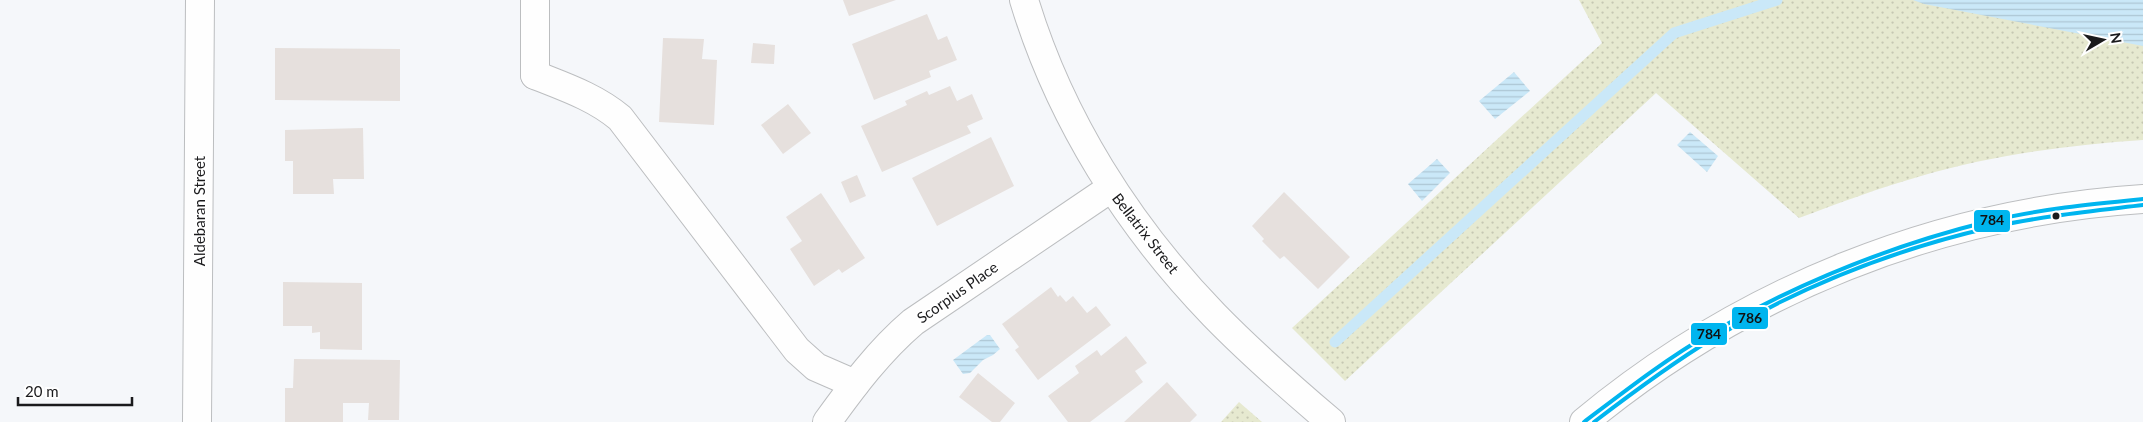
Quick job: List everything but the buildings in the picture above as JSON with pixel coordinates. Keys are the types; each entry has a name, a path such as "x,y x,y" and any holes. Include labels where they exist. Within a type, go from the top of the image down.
{"street":[{"name":"Aldebaran Street","path":"197,422 200,0"},
{"path":"535,0 536,74 588,96 606,106 620,118 797,350 816,367 855,384"},
{"name":"Bellatrix Street","path":"1024,0 1033,31 1056,87 1111,188 1180,278 1213,314 1273,372 1331,422"},
{"name":"Scorpius Place","path":"827,422 855,384 889,344 913,322 1111,188"},
{"path":"1584,422 1626,388 1708,334 1793,287 1847,264 1933,235 1981,222 2093,202 2143,199"}],"green space":[{"path":"1579,0 2143,0 2143,140 2059,148 1976,162 1921,176 1799,218 1656,93 1345,381 1292,328 1602,43"},
{"path":"1239,402 1262,422 1221,422"}],"water":[{"path":"1913,0 2143,0 2143,46 1924,4"},
{"path":"1514,72 1530,91 1495,119 1479,101"},
{"path":"1690,132 1718,156 1707,172 1677,145"},
{"path":"1437,159 1450,173 1422,201 1408,184"},
{"path":"987,335 990,335 1000,349 983,360 970,373 963,374 953,360"}],"waterway":[{"path":"1335,342 1674,33 1777,0"}],"transit line":[{"name":"784","path":"1584,422 1662,364 1694,343 1744,315 1846,267 1917,242 1990,221 2047,210 2143,199"},
{"name":"786","path":"1594,422 1652,379 1712,339 1778,303 1848,272 1920,247 1993,227 2049,217 2143,205"}]}
